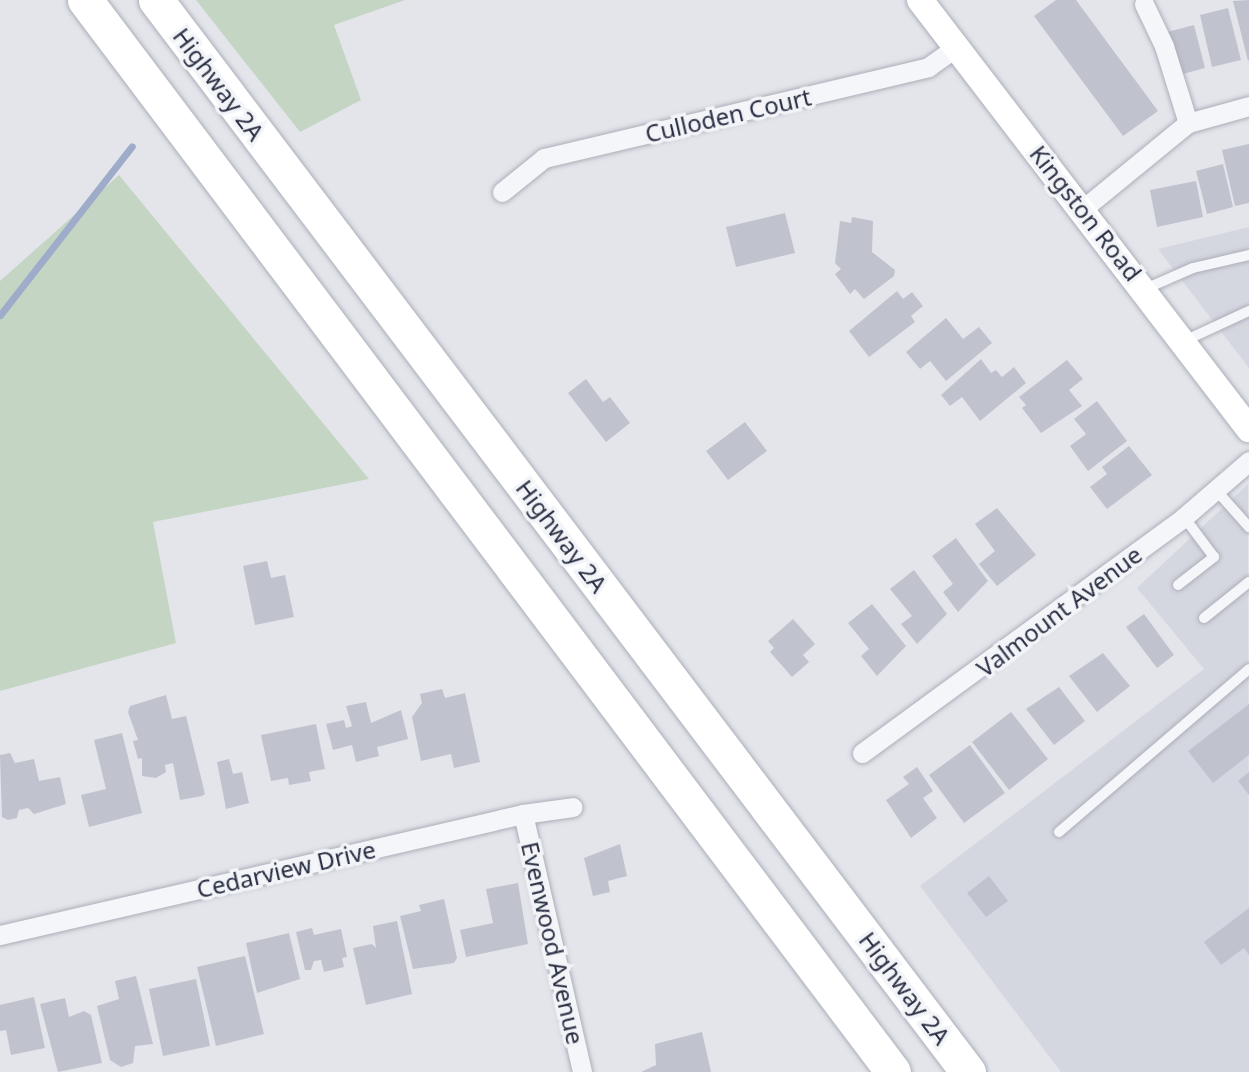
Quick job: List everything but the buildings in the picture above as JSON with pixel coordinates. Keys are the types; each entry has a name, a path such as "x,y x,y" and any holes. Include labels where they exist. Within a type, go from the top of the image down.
{"highway":[{"path":"85,0 893,1072"},
{"name":"Highway 2A","path":"156,0 968,1072"}],"street":[{"name":"Kingston Road","path":"920,0 1084,208 1249,429"},
{"path":"1144,4 1164,46 1188,123"},
{"name":"Culloden Court","path":"502,192 544,158 928,67 958,46"},
{"path":"1084,208 1188,123 1249,106"},
{"name":"Valmount Avenue","path":"862,753 1184,517 1249,461"},
{"name":"Cedarview Drive","path":"0,935 523,814 573,807"},
{"name":"Evenwood Avenue","path":"523,814 582,1072"}],"lane":[{"path":"1144,289 1193,268 1249,255"},
{"path":"1184,342 1249,311"},
{"path":"1216,490 1249,527"},
{"path":"1178,585 1214,557 1184,517"},
{"path":"1204,618 1249,582"},
{"path":"1059,832 1249,669"}],"shaded area":[{"path":"1249,227 1249,368 1158,249"},
{"path":"1248,484 1249,1072 1061,1072 920,886 1204,669 1137,588"}],"green space":[{"path":"196,0 405,0 334,25 361,100 300,132"},
{"path":"119,175 369,479 153,522 176,643 0,691 0,281"}],"waterway":[{"path":"0,315 132,146"}]}
